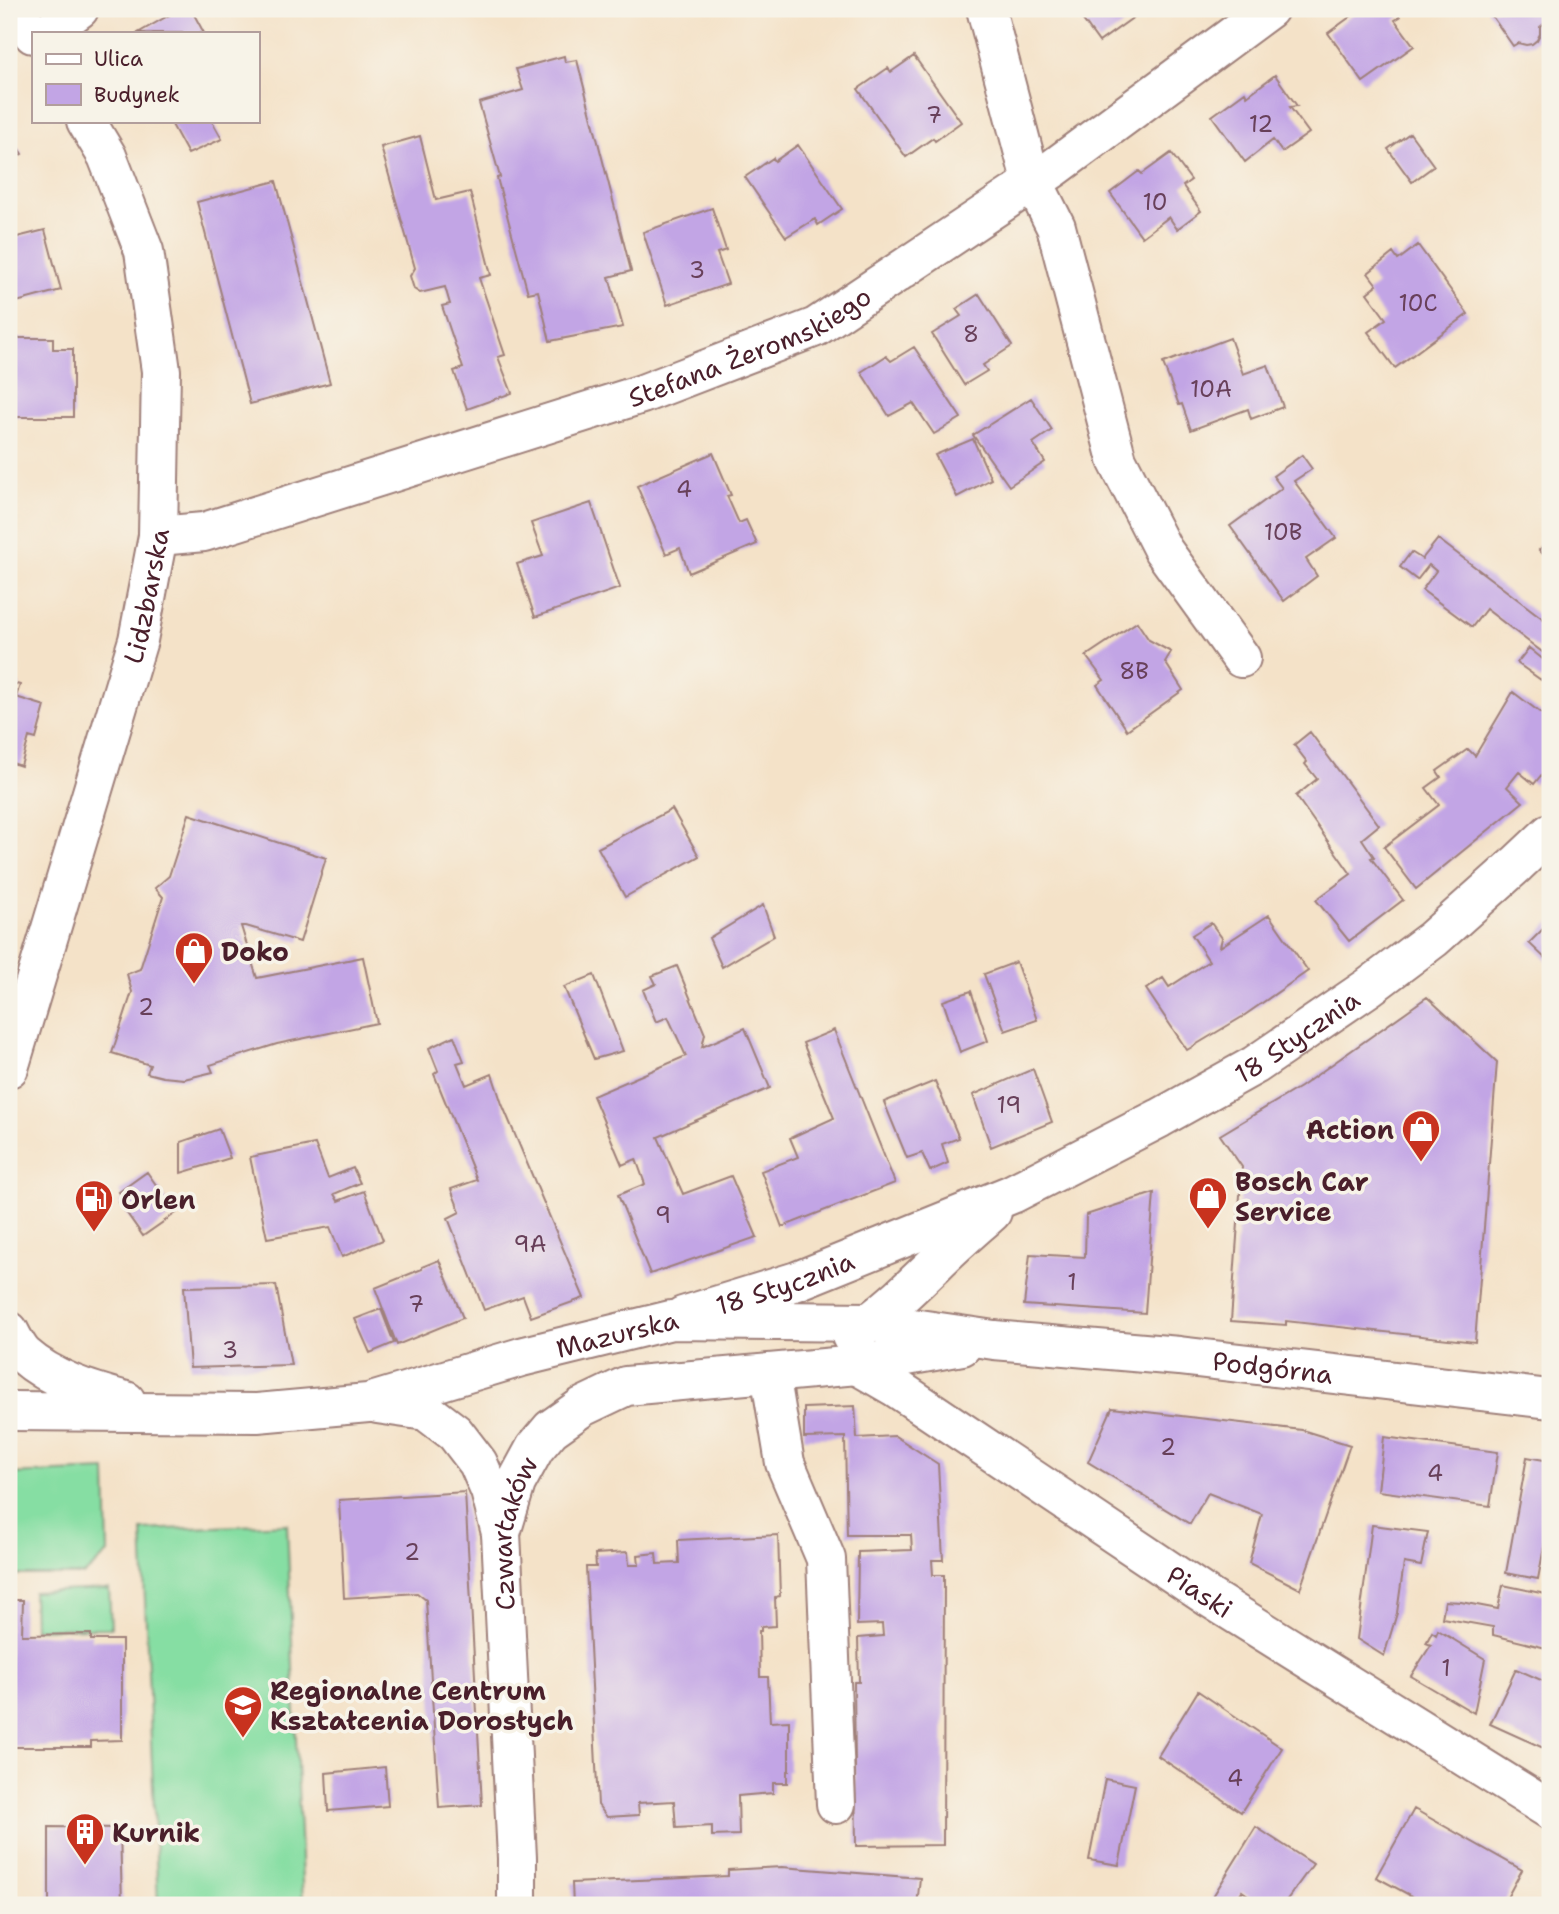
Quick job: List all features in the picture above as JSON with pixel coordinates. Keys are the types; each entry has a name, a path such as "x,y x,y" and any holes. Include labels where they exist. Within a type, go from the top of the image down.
{"main road":[{"path":"14,9 32,33"},
{"path":"47,32 79,9"},
{"path":"986,9 1032,184 1056,227 1117,460 1163,550 1241,658"},
{"name":"Stefana Żeromskiego","path":"158,536 204,532 615,402 816,327 1032,184 1269,9"},
{"name":"Lidzbarska","path":"9,1068 138,640 158,536 161,370 144,251 107,156 87,122"},
{"name":"18 Stycznia","path":"671,1320 797,1281 1012,1194 1160,1118 1255,1065 1369,987 1433,939 1550,832"},
{"name":"18 Stycznia","path":"872,1322 1012,1194"},
{"name":"Mazurska","path":"9,1411 257,1413 368,1403 521,1357 671,1320 872,1322"},
{"name":"Podgórna","path":"872,1322 994,1340 1179,1356 1550,1399"},
{"name":"Czwartaków","path":"785,1372 872,1322"},
{"path":"9,1331 22,1353 54,1376 99,1393 165,1412"},
{"name":"Podgórna","path":"857,1365 994,1340"},
{"name":"Czwartaków","path":"517,1905 501,1533 516,1483 536,1448 551,1429 582,1407 626,1386 857,1365"},
{"name":"Piaski","path":"857,1365 895,1387 1210,1598 1550,1810"},
{"path":"785,1372 785,1463 826,1559 836,1804"},
{"name":"Mazurska","path":"368,1403 426,1411 455,1433 478,1463 490,1491 501,1533"}],"green space":[{"path":"106,1470 108,1553 84,1575 9,1575 9,1474"},
{"path":"287,1524 303,1905 158,1905 142,1530"},
{"path":"109,1589 111,1628 34,1629 33,1592"}],"building":[{"path":"180,9 191,9 203,32 140,32"},
{"path":"1075,9 1145,9 1099,42"},
{"path":"1361,9 1394,9 1400,17 1395,20 1414,46 1363,82 1328,33"},
{"path":"1487,9 1550,9 1550,19 1540,27 1540,34 1532,44 1518,43 1513,46"},
{"path":"564,56 565,62 577,60 631,271 609,277 623,327 550,341 538,291 528,293 479,103 523,90 516,69"},
{"path":"914,56 961,122 906,157 858,89 888,68 891,72"},
{"path":"1275,75 1297,106 1290,107 1309,133 1282,152 1273,140 1245,162 1212,116 1245,92 1247,96"},
{"path":"171,122 213,122 222,139 188,154"},
{"path":"1410,133 1434,166 1412,182 1388,149"},
{"path":"9,134 22,154 9,162"},
{"path":"420,136 436,200 470,192 491,275 479,278 505,355 498,357 512,393 467,409 454,371 463,368 442,306 450,304 445,287 420,293 414,289 410,276 415,268 381,147"},
{"path":"798,145 842,209 818,225 815,219 786,237 745,177"},
{"path":"1171,153 1191,180 1183,186 1201,211 1177,229 1169,217 1142,237 1110,193 1139,171 1142,174"},
{"path":"276,181 330,383 250,404 197,202"},
{"path":"712,208 726,250 717,253 728,284 667,305 643,232"},
{"path":"45,230 61,290 9,304 9,239"},
{"path":"1418,245 1468,314 1395,368 1368,332 1386,319 1367,293 1377,285 1368,273 1393,253 1398,260"},
{"path":"979,294 1012,346 983,365 987,371 964,385 932,334 961,316 956,309"},
{"path":"9,338 53,338 53,349 73,349 73,417 9,417"},
{"path":"1230,338 1243,374 1268,365 1283,407 1251,419 1248,409 1191,430 1163,363"},
{"path":"914,347 961,418 934,434 913,403 889,416 861,372 886,356 891,361"},
{"path":"1031,398 1052,430 1033,443 1045,462 1009,486 973,435"},
{"path":"973,439 991,479 957,497 935,455"},
{"path":"713,453 731,495 727,496 739,523 746,520 757,544 689,573 680,548 666,554 637,486"},
{"path":"1302,455 1312,469 1294,481 1336,538 1306,559 1317,576 1284,601 1230,526 1282,488 1273,476"},
{"path":"591,503 620,588 535,617 517,564 543,556 531,523"},
{"path":"1438,539 1550,624 1550,658 1486,609 1472,627 1422,590 1436,571 1429,565 1417,580 1400,567 1411,552 1422,559"},
{"path":"1550,539 1550,561 1539,550"},
{"path":"1137,622 1149,640 1171,652 1165,662 1183,690 1127,730 1097,685 1104,680 1086,656"},
{"path":"1529,648 1550,665 1541,680 1517,663"},
{"path":"9,682 20,685 16,697 45,706 36,739 29,737 21,766 9,762"},
{"path":"1513,692 1550,720 1550,764 1534,784 1519,772 1507,787 1523,802 1416,889 1384,847 1439,805 1426,788 1441,777 1437,771 1468,749 1475,756"},
{"path":"1310,732 1379,825 1362,839 1374,857 1371,858 1403,900 1349,941 1316,900 1351,874 1296,796 1317,779 1294,745"},
{"path":"672,809 699,856 625,897 598,848"},
{"path":"189,814 326,858 300,942 241,926 257,978 363,957 377,1023 277,1044 210,1065 213,1072 184,1079 147,1073 150,1065 112,1053 132,992 127,974 140,969 163,897 155,888 169,876"},
{"path":"763,905 774,936 722,967 709,938"},
{"path":"1269,915 1308,971 1242,1017 1187,1050 1146,989 1163,978 1169,987 1209,961 1192,935 1211,923 1222,938 1220,947"},
{"path":"1550,922 1550,963 1529,943"},
{"path":"1016,962 1037,1020 1005,1031 984,974"},
{"path":"677,966 705,1034 702,1047 745,1028 770,1088 658,1137 683,1194 731,1176 757,1237 650,1274 618,1195 645,1184 636,1159 622,1165 593,1096 686,1056 668,1017 656,1022 643,990 656,984 652,976"},
{"path":"594,975 623,1051 594,1059 564,987"},
{"path":"971,991 988,1041 960,1052 943,1001"},
{"name":"Action","path":"1427,997 1497,1062 1475,1342 1286,1321 1286,1325 1231,1321 1242,1167 1220,1135 1300,1087"},
{"path":"834,1030 895,1183 782,1227 761,1171 798,1157 790,1138 834,1118 803,1043"},
{"path":"454,1036 464,1061 457,1063 466,1085 492,1074 502,1104 584,1298 531,1317 523,1296 484,1310 448,1218 460,1212 451,1189 477,1180 434,1074 438,1071 429,1048"},
{"path":"1033,1069 1052,1122 991,1147 973,1095"},
{"path":"935,1081 959,1138 942,1144 948,1163 930,1171 922,1153 907,1158 884,1102"},
{"path":"219,1129 230,1158 181,1173 181,1142"},
{"path":"315,1144 328,1178 353,1168 360,1183 334,1194 338,1201 364,1191 383,1240 342,1257 330,1227 267,1238 250,1157"},
{"path":"147,1172 176,1213 143,1236 119,1202 124,1199 119,1192"},
{"path":"1154,1193 1145,1313 1024,1305 1030,1254 1085,1257 1086,1215"},
{"path":"439,1260 463,1318 397,1345 375,1288"},
{"path":"276,1285 291,1365 190,1368 184,1287"},
{"path":"381,1309 394,1343 370,1353 355,1319"},
{"path":"855,1406 857,1438 895,1436 938,1464 943,1560 932,1560 933,1575 944,1575 943,1845 856,1846 854,1682 859,1682 858,1638 883,1636 882,1624 857,1625 858,1552 912,1550 911,1535 847,1535 845,1437 804,1438 804,1408"},
{"path":"1112,1408 1302,1430 1350,1445 1300,1589 1249,1563 1262,1514 1208,1493 1190,1524 1088,1462"},
{"path":"1384,1437 1498,1452 1490,1506 1378,1491"},
{"path":"1527,1457 1550,1461 1550,1531 1547,1531 1538,1579 1506,1573"},
{"path":"465,1492 482,1805 439,1808 426,1600 417,1593 344,1598 339,1500"},
{"path":"1372,1525 1428,1532 1421,1566 1404,1563 1397,1613 1384,1656 1357,1639"},
{"path":"778,1535 780,1596 775,1597 776,1626 761,1627 759,1631 760,1677 768,1677 770,1722 789,1721 787,1783 773,1783 773,1793 738,1796 739,1835 712,1836 712,1826 676,1828 674,1801 638,1803 639,1815 607,1817 598,1805 586,1567 596,1567 595,1554 628,1552 629,1565 639,1565 638,1555 656,1553 657,1564 679,1563 678,1540"},
{"path":"1503,1585 1550,1595 1550,1649 1493,1635 1493,1627 1442,1618 1445,1601 1498,1609"},
{"path":"9,1600 23,1600 22,1635 91,1634 91,1640 122,1640 122,1740 91,1741 91,1747 9,1747"},
{"path":"1438,1630 1485,1659 1474,1713 1411,1676 1431,1645 1426,1643 1432,1632 1436,1635"},
{"path":"1516,1669 1550,1684 1550,1751 1490,1724"},
{"path":"1198,1691 1282,1748 1241,1812 1158,1756"},
{"path":"385,1767 388,1806 328,1811 326,1773"},
{"path":"1105,1779 1135,1785 1119,1865 1089,1860"},
{"path":"1414,1809 1522,1870 1503,1905 1428,1905 1376,1877"},
{"name":"Kurnik","path":"49,1827 120,1828 122,1905 49,1905"},
{"path":"1256,1827 1313,1864 1283,1905 1262,1905 1242,1891 1233,1905 1223,1905 1212,1898"},
{"path":"782,1867 920,1878 917,1905 573,1905 572,1883 728,1876 728,1870"}],"place":[{"name":"Doko","path":"194,985"},
{"name":"Action","path":"1421,1163"},
{"name":"Bosch Car Service","path":"1208,1230"},
{"name":"Orlen","path":"94,1233"},
{"name":"Regionalne Centrum Kształcenia Dorosłych","path":"243,1739"},
{"name":"Kurnik","path":"85,1866"}]}
